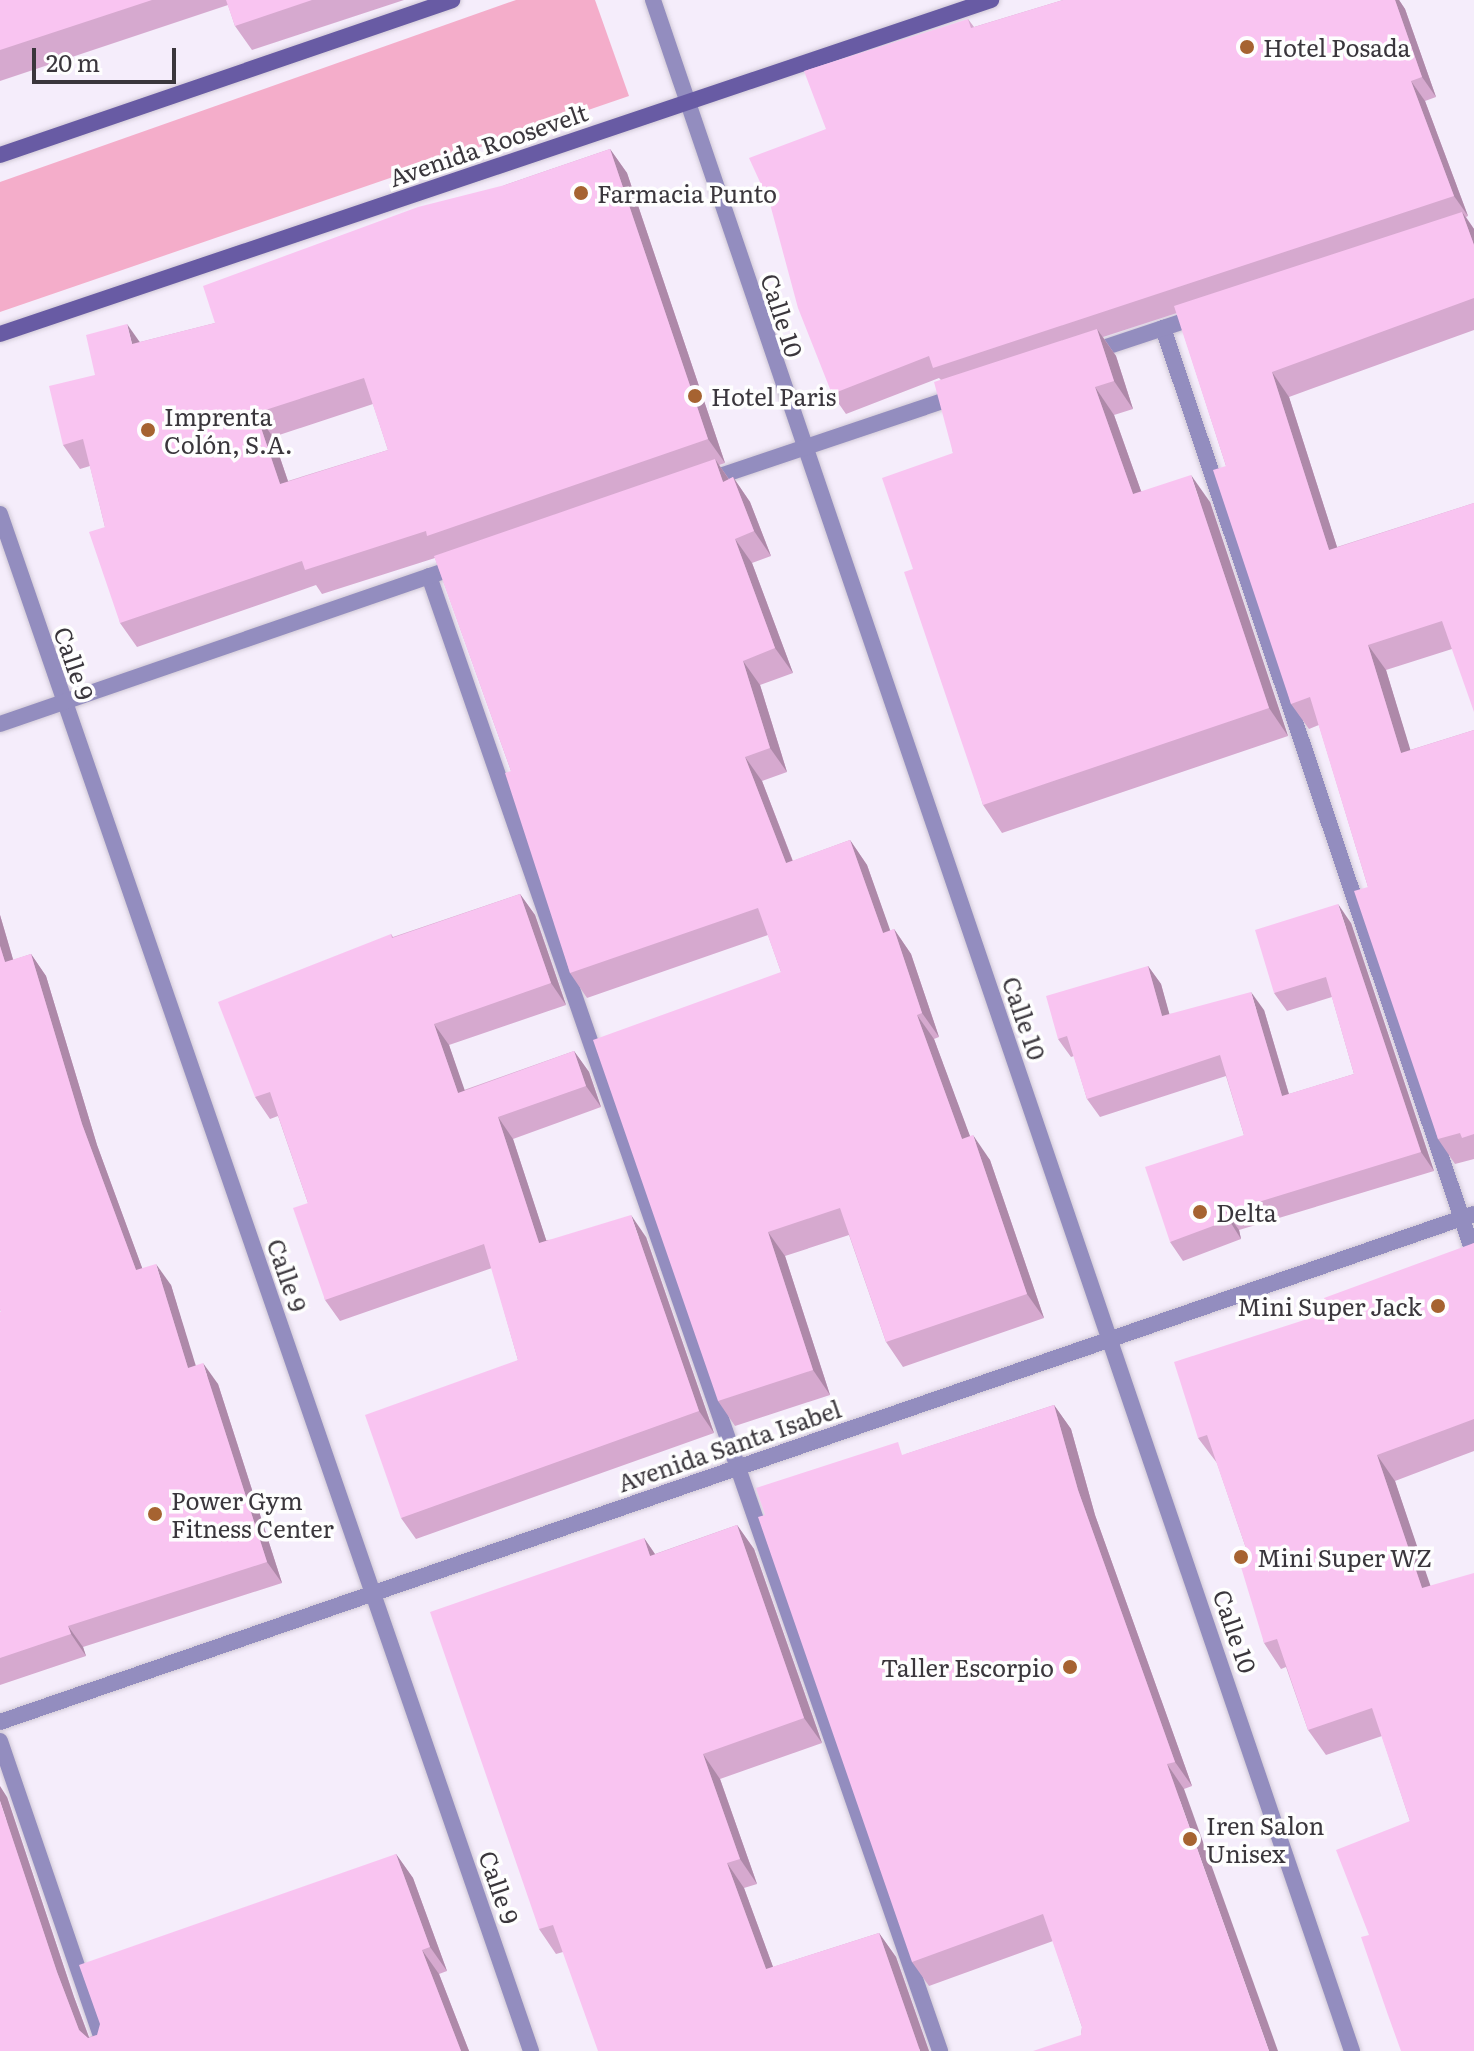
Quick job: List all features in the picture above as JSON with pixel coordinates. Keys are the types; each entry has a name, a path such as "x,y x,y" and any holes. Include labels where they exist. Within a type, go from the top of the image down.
{"main road":[{"path":"0,155 452,0"},
{"name":"Avenida Roosevelt","path":"0,334 991,0"}],"street":[{"name":"Calle 10","path":"653,0 802,448 1111,1338 1352,2051"},
{"path":"1073,358 1221,308"},
{"path":"1163,328 1468,1216 1474,1255"},
{"path":"683,489 982,388"},
{"name":"Calle 9","path":"0,514 531,2051"},
{"path":"0,724 474,561"},
{"path":"429,576 540,908 739,1467 940,2051"},
{"name":"Avenida Santa Isabel","path":"0,1722 1468,1216"},
{"path":"0,1741 106,2051"}],"shaded area":[{"path":"516,0 595,0 629,96 0,312 0,182"}],"building":[{"path":"0,0 152,0 0,50"},
{"path":"226,0 312,0 235,26"},
{"path":"1063,0 1395,0 1422,77 1411,81 1454,196 933,368 929,356 832,394 798,308 770,204 749,158 826,129 804,71 968,19 971,28"},
{"path":"610,149 708,439 427,536 426,531 305,570 302,561 120,623 89,532 105,527 83,439 63,445 49,386 95,375 86,335 127,324 132,344 215,323 203,286 418,207 505,185","holes":["364,378 388,450 280,484 256,413"]},
{"path":"1462,212 1474,245 1474,298 1272,372 1329,550 1474,503 1474,712 1442,621 1368,645 1401,753 1474,730 1474,1134 1462,1138 1460,1133 1438,1139 1354,891 1368,887 1310,697 1291,704 1213,470 1226,466 1174,306"},
{"path":"1097,329 1114,381 1095,387 1133,494 1191,475 1269,708 983,805 904,572 913,569 882,478 953,453 934,382"},
{"path":"715,459 723,482 733,477 754,531 735,539 775,648 743,661 770,748 745,757 786,863 850,840 883,933 894,929 922,1013 917,1015 962,1139 973,1135 1027,1294 886,1342 840,1208 768,1232 813,1370 718,1401 593,1040 781,972 758,908 570,973 505,773 511,771 434,556"},
{"path":"520,894 551,983 434,1024 458,1093 574,1051 586,1086 498,1117 539,1243 631,1215 699,1411 401,1518 365,1415 518,1360 484,1244 325,1300 293,1208 308,1203 270,1092 255,1097 218,1002 391,934 392,938"},
{"path":"1338,904 1421,1152 1226,1212 1229,1220 1170,1242 1145,1167 1244,1135 1220,1055 1087,1099 1067,1036 1058,1039 1046,996 1148,966 1162,1016 1251,992 1282,1096 1354,1074 1326,977 1274,993 1255,930"},
{"path":"0,946 5,962 31,954 82,1124 136,1270 156,1264 188,1368 203,1363 267,1562 68,1626 71,1634 0,1658 1,1312"},
{"path":"1474,1243 1474,1419 1377,1455 1422,1588 1474,1573 1474,2051 1401,2051 1361,1937 1369,1935 1336,1850 1410,1821 1372,1708 1308,1730 1277,1639 1264,1643 1238,1557 1248,1554 1207,1435 1198,1438 1174,1362 1329,1312 1324,1298"},
{"path":"1054,1405 1078,1490 1175,1762 1167,1764 1269,2051 1033,2051 1081,2035 1082,2027 1043,1914 912,1962 758,1517 765,1515 756,1488 898,1442 902,1455"},
{"path":"737,1525 804,1718 703,1754 740,1859 727,1863 766,1969 879,1933 920,2051 598,2051 553,1925 539,1929 430,1612 644,1538 650,1556"},
{"path":"0,1801 57,1972 79,2030 88,2038 97,2035 100,2024 79,1965 396,1854 430,1947 422,1950 461,2051 0,2051"}],"place":[{"name":"Hotel Posada","path":"1247,47"},
{"name":"Farmacia Punto","path":"581,193"},
{"name":"Hotel Paris","path":"695,396"},
{"name":"Imprenta Colón, S.A.","path":"148,430"},
{"name":"Delta","path":"1200,1212"},
{"name":"Mini Super Jack","path":"1438,1306"},
{"name":"Power Gym Fitness Center","path":"155,1514"},
{"name":"Mini Super WZ","path":"1241,1557"},
{"name":"Taller Escorpio","path":"1070,1667"},
{"name":"Iren Salon Unisex","path":"1190,1839"}]}
